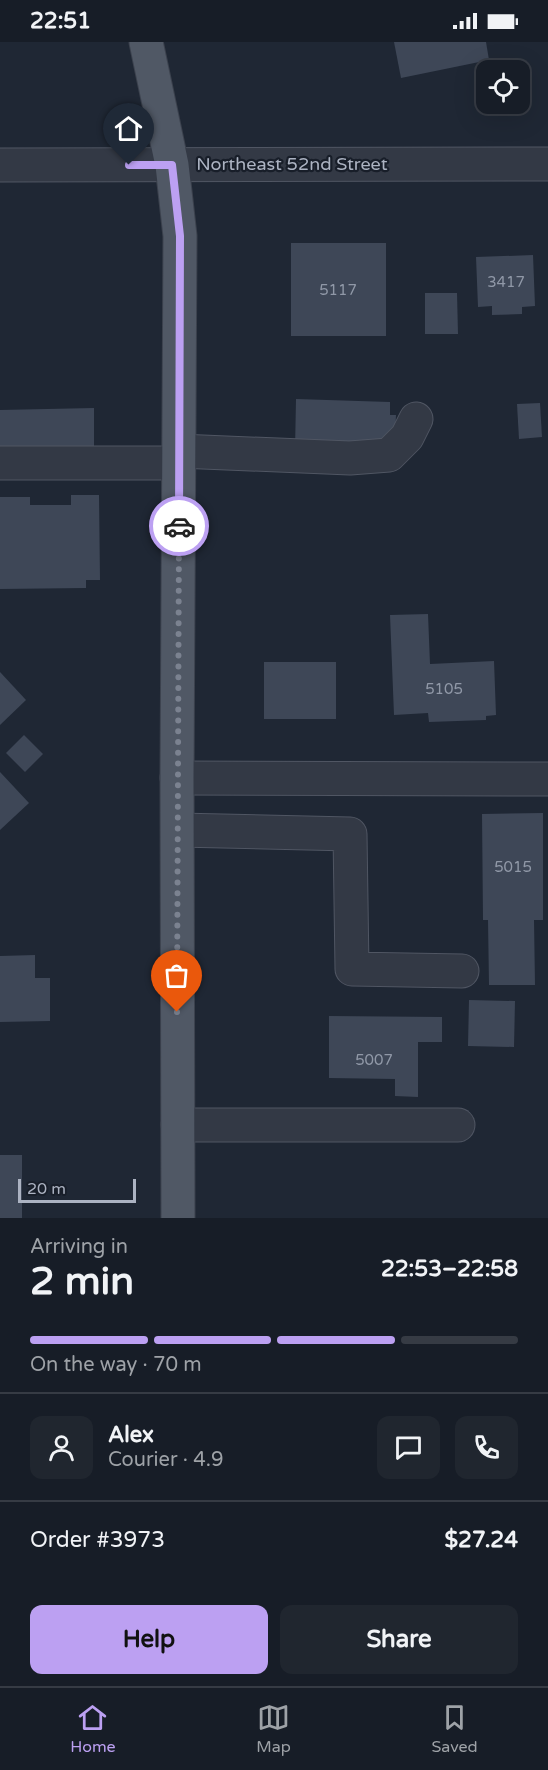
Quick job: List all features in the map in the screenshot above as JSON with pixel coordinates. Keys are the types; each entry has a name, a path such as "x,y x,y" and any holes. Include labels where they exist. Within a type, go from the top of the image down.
{"main road":[{"path":"146,42 172,165 180,236 177,1218"}],"street":[{"name":"Northeast 52nd Street","path":"0,165 548,164"},
{"path":"0,463 179,457 350,458 389,455 407,437 416,419"},
{"path":"177,778 548,778"},
{"path":"177,830 350,834 351,969 462,971"},
{"path":"177,1125 458,1125"}],"building":[{"path":"394,42 486,42 489,60 476,60 476,63 401,78"},
{"path":"291,243 386,243 386,336 291,336"},
{"path":"533,255 535,306 522,307 522,314 492,315 492,306 478,307 476,257"},
{"path":"425,293 457,293 458,334 425,334"},
{"path":"296,399 390,402 390,415 396,415 395,437 391,452 295,450"},
{"path":"540,403 542,437 519,439 517,404"},
{"path":"94,408 94,446 0,448 0,410"},
{"path":"71,495 99,495 100,580 86,580 86,588 0,589 0,497 30,497 30,505 71,505"},
{"path":"428,614 430,664 494,661 496,715 486,716 486,720 429,722 428,713 394,715 390,615"},
{"path":"264,662 336,662 336,719 264,719"},
{"path":"0,672 26,700 0,725"},
{"path":"24,735 43,754 25,772 6,753"},
{"path":"0,772 29,803 0,830"},
{"path":"543,813 543,920 534,920 535,985 489,985 488,920 483,920 482,814"},
{"path":"35,955 35,978 50,978 50,1021 0,1022 0,956"},
{"path":"469,1000 515,1001 514,1047 468,1046"},
{"path":"329,1016 442,1017 442,1042 418,1042 418,1097 395,1096 395,1079 329,1078"},
{"path":"0,1155 22,1155 22,1218 0,1218"}],"way so far":[{"path":"177,1012 179,526"}],"route":[{"path":"129,165 172,165 180,236 179,526"}]}
